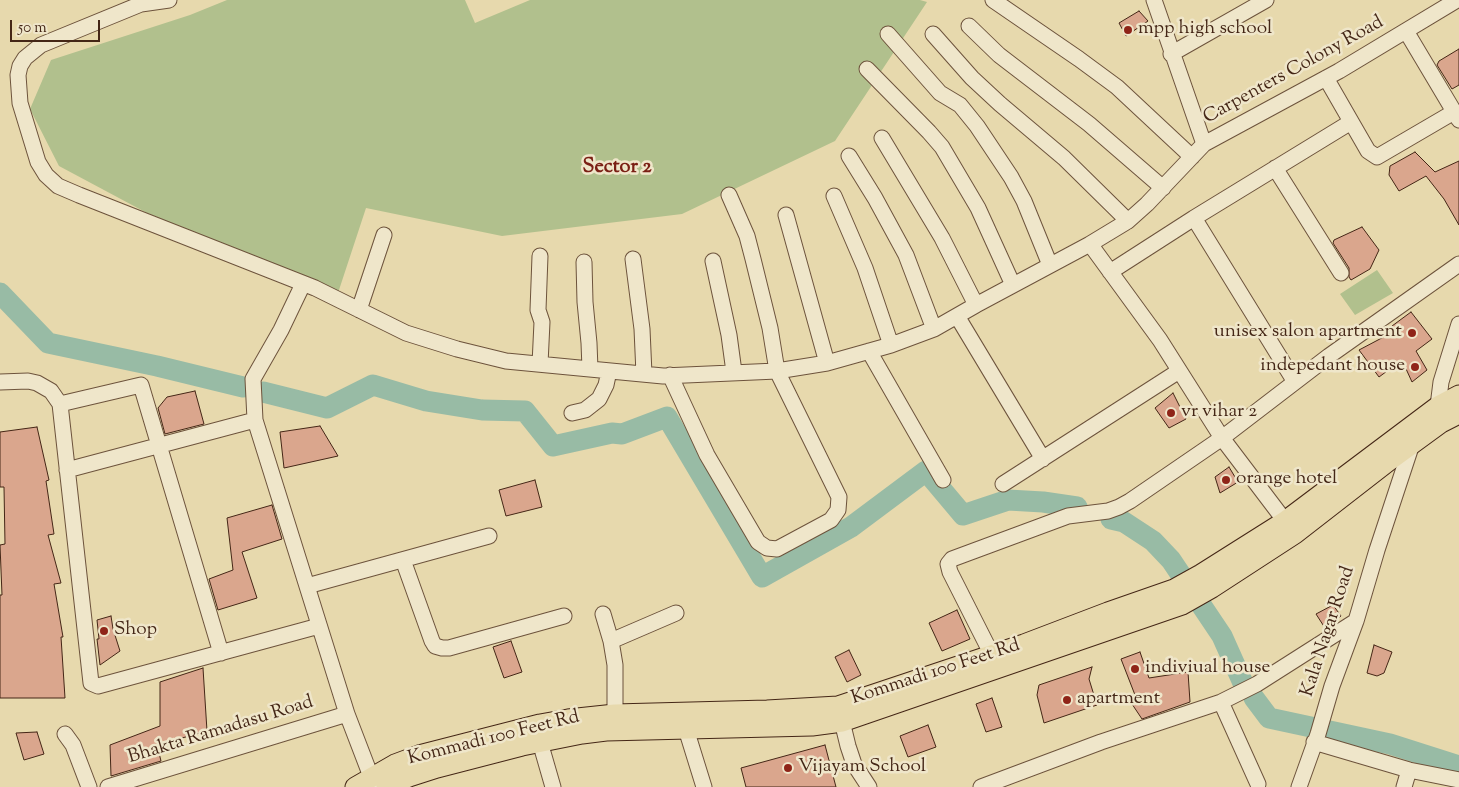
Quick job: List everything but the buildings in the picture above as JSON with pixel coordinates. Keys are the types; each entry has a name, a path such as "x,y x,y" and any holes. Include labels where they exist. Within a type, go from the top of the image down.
{"main road":[{"name":"Kommadi 100 Feet Rd","path":"396,785 436,768 540,742 582,734 606,731 812,726 992,655 1178,596 1207,581 1290,528 1386,453 1440,415 1459,395"},
{"path":"1386,453 1412,444 1440,415 1459,414"},
{"path":"840,714 1178,596"},
{"name":"Kommadi 100 Feet Rd","path":"366,784 394,764 419,755 449,746 568,719 615,714 767,710 840,714"}],"street":[{"path":"169,0 141,4 41,45 25,58 20,66 18,75 20,103 38,162 46,175 58,186 303,284 406,334 506,361 670,376 777,371 827,363 891,346 934,329 1090,244 1128,221 1163,188 1204,144"},
{"path":"993,0 1117,87 1192,157"},
{"name":"Carpenters Colony Road","path":"1154,0 1204,144 1326,78 1457,0"},
{"path":"1172,54 1263,1"},
{"path":"969,26 999,55 1089,124 1163,188"},
{"path":"1326,78 1368,151 1377,157 1456,116 1406,31"},
{"path":"888,34 940,93 960,105 977,126 1011,177 1024,201 1050,265"},
{"path":"933,34 972,78 1064,158 1128,221"},
{"path":"866,69 942,147 978,208 1013,285"},
{"path":"1110,272 1351,122"},
{"path":"882,138 942,238 976,305"},
{"path":"849,156 880,206 906,255 934,329"},
{"path":"1275,168 1341,273"},
{"path":"670,376 706,455 758,542 767,548 777,549 831,520 838,510 839,497 777,371 770,328 751,252 729,196"},
{"path":"834,196 865,268 891,346"},
{"path":"786,215 827,363"},
{"path":"1194,218 1295,382"},
{"path":"359,310 384,236"},
{"path":"1090,244 1160,340 1222,438 1290,528"},
{"path":"540,256 538,310 542,322 540,364"},
{"path":"633,259 642,329 644,374"},
{"path":"713,261 729,336 734,372"},
{"path":"584,262 590,369"},
{"path":"992,655 950,572 948,564 952,560 1068,516 1108,511 1130,501 1222,438 1329,356 1459,264"},
{"path":"303,284 281,330 253,379 255,420 347,714 366,784"},
{"path":"957,316 1043,459"},
{"path":"1440,415 1441,382 1459,324"},
{"path":"869,351 943,480"},
{"path":"572,413 585,410 599,399 606,385 609,371"},
{"path":"1003,484 1179,371"},
{"path":"0,382 28,381 37,383 51,392 57,401 67,470 90,683 98,686 319,626"},
{"path":"0,392 28,391 57,401 141,384 220,653"},
{"path":"67,470 255,420"},
{"name":"Kala Nagar Road","path":"1299,787 1332,686 1356,621 1412,444"},
{"path":"1386,453 1397,490"},
{"path":"307,586 489,536"},
{"path":"403,560 432,641 436,646 449,648 564,616"},
{"path":"611,642 676,613"},
{"path":"602,614 611,642 615,665 615,714"},
{"path":"983,787 1101,742 1221,702 1257,684 1356,621"},
{"path":"1221,702 1256,786"},
{"name":"Bhakta Ramadasu Road","path":"108,787 347,714"},
{"path":"840,714 854,764 869,787"},
{"path":"686,729 704,787"},
{"path":"65,734 74,745 89,787"},
{"path":"1316,738 1409,770 1459,780"},
{"path":"540,742 553,787"},
{"path":"1404,787 1409,770"}],"green space":[{"path":"227,0 465,0 475,23 530,0 920,0 927,2 835,141 682,214 502,236 366,208 338,293 147,213 59,166 30,109 51,60 190,15"},
{"path":"1377,270 1393,293 1355,315 1340,294"}],"waterway":[{"path":"0,293 48,343 157,366 243,387"},
{"path":"263,392 327,408 373,385 426,401 482,410 525,411 553,446 612,433 622,434 667,417 762,577 851,527 926,471 963,515 1008,500 1043,502 1077,507"},
{"path":"1111,519 1124,522 1153,541 1171,560 1222,636 1243,683"},
{"path":"1254,698 1269,718 1390,744 1459,766"}],"place":[{"name":"mpp high school","path":"1128,30"},
{"name":"unisex salon apartment","path":"1412,333"},
{"name":"indepedant house","path":"1415,367"},
{"name":"vr vihar 2","path":"1171,413"},
{"name":"orange hotel","path":"1226,480"},
{"name":"Shop","path":"104,631"},
{"name":"indiviual house","path":"1135,669"},
{"name":"apartment","path":"1067,700"},
{"name":"Vijayam School","path":"788,768"}],"district":[{"name":"Sector 2","path":"617,169"}]}
